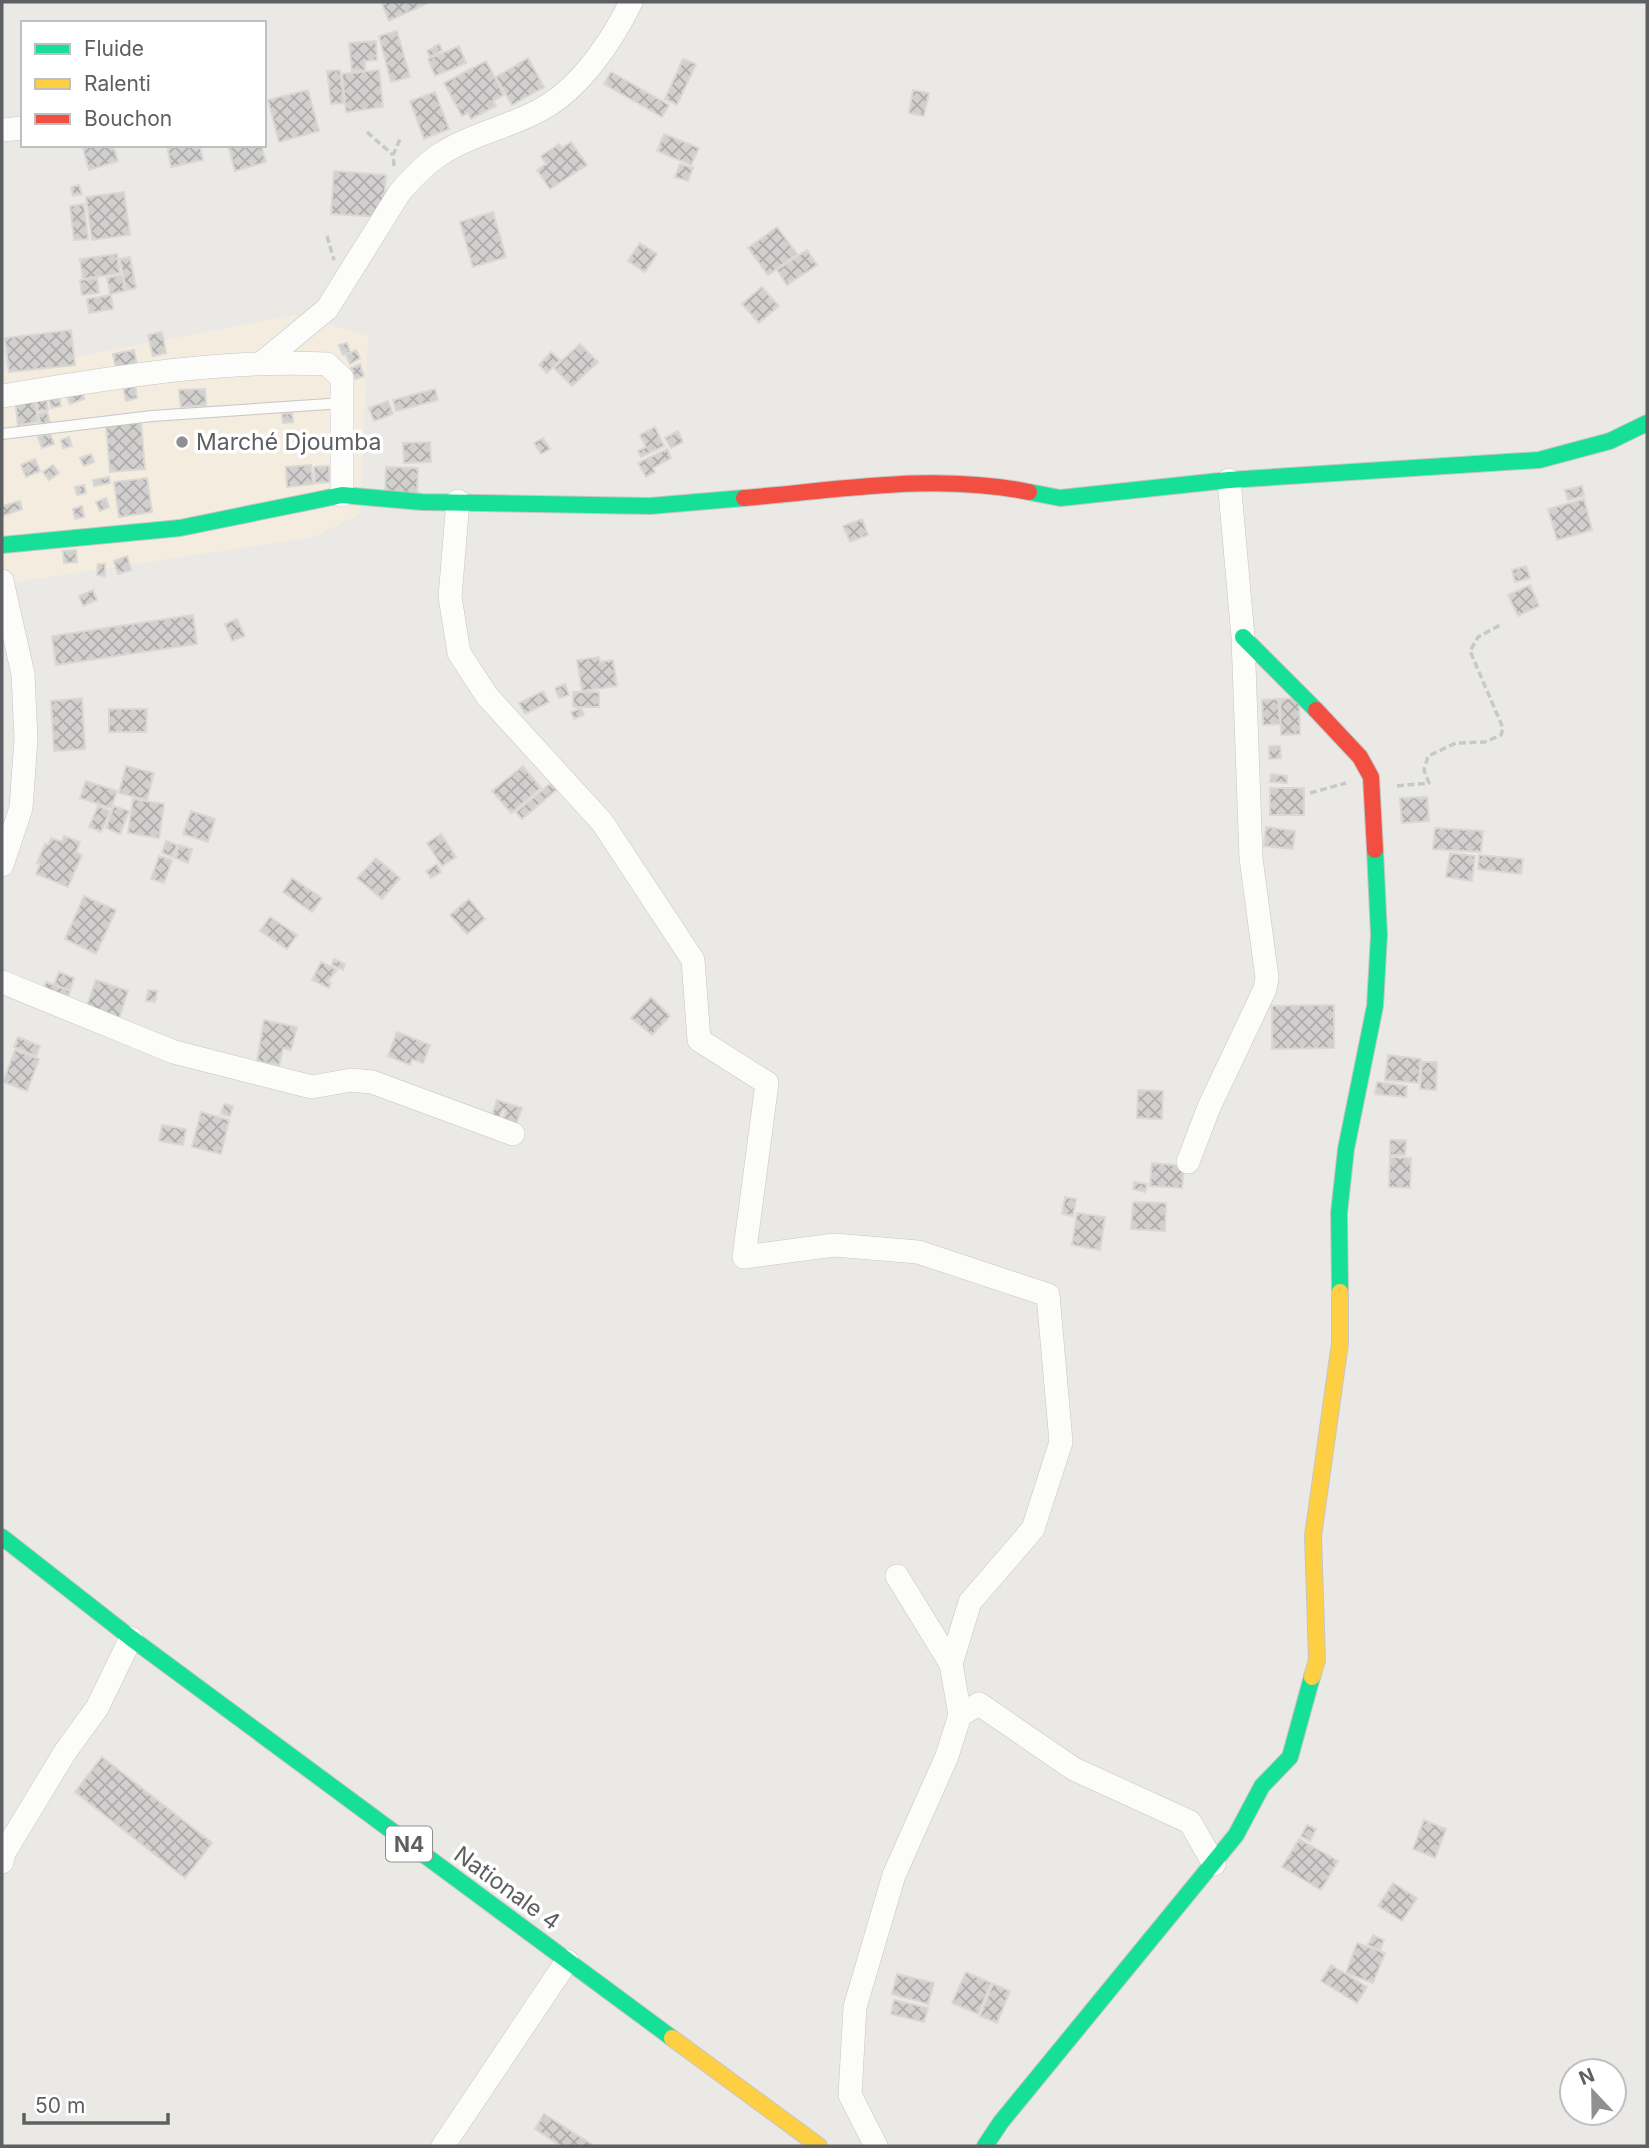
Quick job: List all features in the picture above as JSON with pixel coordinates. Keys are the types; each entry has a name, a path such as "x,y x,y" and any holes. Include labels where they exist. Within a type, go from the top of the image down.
{"main road":[{"path":"2,545 180,528 342,495 381,500 650,506 770,496 867,484 926,482 1000,486 1060,498 1229,480 1539,460 1610,441 1647,423"},
{"path":"985,2146 1214,1864 1236,1835 1262,1786 1290,1757 1317,1660 1313,1536 1339,1343 1339,1213 1346,1149 1375,1006 1378,935 1371,777 1360,757 1336,730 1243,637"},
{"name":"Nationale 4","path":"2,1537 131,1638 818,2146"}],"street":[{"path":"264,361 327,309 400,192 415,175 444,152 530,116 566,92 612,36 631,2"},
{"path":"2,130 21,128"},
{"path":"2,396 200,367 264,361 327,364 342,378 342,495"},
{"path":"1188,1162 1209,1107 1268,978 1251,858 1243,637 1229,480"},
{"path":"458,501 450,597 459,653 487,696 602,822 693,960 699,1040 767,1083 744,1257 834,1245 918,1252 1048,1295 1061,1442 1033,1529 970,1602 951,1664"},
{"path":"2,581 23,674 26,739 21,807 2,865"},
{"path":"2,982 174,1052 312,1087 351,1080 372,1082 513,1134"},
{"path":"876,2146 850,2095 855,2007 894,1875 947,1756 960,1715 951,1664 897,1576"},
{"path":"2,1863 4,1853 65,1752 97,1708 131,1638"},
{"path":"960,1715 979,1704 1074,1769 1190,1822 1214,1864"},
{"path":"443,2146 567,1961"}],"lane":[{"path":"2,434 164,415 344,403"}],"path":[{"path":"367,132 393,155"},
{"path":"1310,793 1371,777 1401,787 1429,783 1424,770 1428,756 1457,743 1485,742 1501,735 1503,728 1470,651 1478,637 1500,625"}],"shaded area":[{"name":"Marché Djoumba","path":"295,315 368,336 360,514 314,537 2,584 2,371"}],"building":[{"path":"430,2 389,21 382,4"},
{"path":"397,31 410,77 391,82 379,36"},
{"path":"376,41 377,60 365,61 365,70 352,71 349,43"},
{"path":"439,44 442,50 430,57 427,51"},
{"path":"459,46 466,63 435,76 428,59"},
{"path":"528,58 544,87 512,105 496,77"},
{"path":"683,59 696,64 677,105 665,99"},
{"path":"486,61 504,95 493,101 496,106 471,119 468,113 462,116 444,83"},
{"path":"340,70 344,103 331,104 327,71"},
{"path":"379,70 383,107 346,112 342,74"},
{"path":"611,72 669,105 662,117 604,84"},
{"path":"308,90 319,131 279,142 268,100"},
{"path":"913,90 929,93 924,116 909,113"},
{"path":"435,92 449,129 424,139 410,101"},
{"path":"664,134 699,148 691,165 657,151"},
{"path":"571,142 587,165 550,189 537,170 546,164 541,156 559,144 562,148"},
{"path":"83,147 114,147 118,161 89,170"},
{"path":"167,147 200,147 203,160 171,167"},
{"path":"229,147 262,147 266,162 235,171"},
{"path":"680,164 693,168 688,181 675,177"},
{"path":"334,171 386,175 383,217 331,214"},
{"path":"79,185 82,194 73,196 71,187"},
{"path":"124,192 130,235 92,240 86,197"},
{"path":"84,204 88,239 74,240 70,206"},
{"path":"493,212 506,257 473,267 460,222"},
{"path":"777,227 797,254 768,275 748,248"},
{"path":"640,243 657,254 645,272 628,261"},
{"path":"807,250 817,265 787,285 777,270"},
{"path":"117,254 120,273 83,279 80,259"},
{"path":"130,257 136,288 126,290 120,259"},
{"path":"122,275 125,291 110,294 107,278"},
{"path":"97,278 99,293 82,295 80,280"},
{"path":"762,287 779,306 759,323 742,304"},
{"path":"111,295 113,309 89,313 87,299"},
{"path":"71,330 75,365 9,372 5,338"},
{"path":"162,332 166,353 153,356 148,335"},
{"path":"347,343 350,352 343,355 339,345"},
{"path":"580,344 598,362 572,386 554,368"},
{"path":"134,350 137,365 116,369 113,354"},
{"path":"356,350 360,358 350,364 346,355"},
{"path":"551,352 560,360 547,373 539,365"},
{"path":"360,364 364,376 355,379 351,368"},
{"path":"135,384 137,398 126,401 123,386"},
{"path":"205,389 206,405 181,407 179,390"},
{"path":"435,389 438,400 396,411 393,400"},
{"path":"82,391 84,399 70,404 67,396"},
{"path":"34,396 38,422 18,425 15,399"},
{"path":"46,396 48,410 38,411 36,398"},
{"path":"59,397 61,406 51,408 49,399"},
{"path":"388,401 393,414 374,421 369,408"},
{"path":"47,412 50,422 41,424 38,414"},
{"path":"292,413 293,422 283,423 282,414"},
{"path":"141,422 145,469 110,472 106,425"},
{"path":"655,427 664,446 641,457 638,451 646,447 640,435"},
{"path":"678,431 683,442 671,448 665,438"},
{"path":"50,433 54,444 42,448 38,437"},
{"path":"330,435 331,447 319,449 318,437"},
{"path":"69,437 72,446 63,448 61,440"},
{"path":"543,438 550,449 541,454 534,443"},
{"path":"430,442 431,462 404,463 403,443"},
{"path":"667,449 671,458 653,468 655,472 646,477 638,463"},
{"path":"91,454 94,462 84,466 80,458"},
{"path":"35,459 40,471 26,477 21,465"},
{"path":"53,465 59,473 49,480 43,472"},
{"path":"311,465 313,484 287,487 286,467"},
{"path":"329,466 330,482 315,483 314,467"},
{"path":"386,467 418,468 417,497 385,496"},
{"path":"109,477 110,483 94,486 93,480"},
{"path":"147,478 152,512 119,517 114,482"},
{"path":"84,485 86,493 77,495 75,487"},
{"path":"1582,486 1584,496 1568,500 1565,490"},
{"path":"106,498 109,507 100,511 96,502"},
{"path":"1584,499 1592,530 1557,540 1548,509"},
{"path":"20,501 22,509 2,516 2,506"},
{"path":"82,506 84,517 75,519 73,509"},
{"path":"862,519 868,535 850,542 843,526"},
{"path":"76,550 77,562 64,563 63,551"},
{"path":"127,556 131,570 118,574 114,561"},
{"path":"98,564 105,564 105,576 97,575"},
{"path":"1526,566 1530,578 1515,582 1512,570"},
{"path":"1530,585 1539,606 1518,616 1508,595"},
{"path":"93,590 97,600 83,606 79,596"},
{"path":"193,615 197,644 56,665 52,636"},
{"path":"237,619 245,636 232,641 225,624"},
{"path":"599,657 600,662 613,660 617,686 582,691 577,660"},
{"path":"565,684 569,695 559,698 555,688"},
{"path":"543,691 549,702 525,714 519,703"},
{"path":"573,692 599,692 599,707 573,707"},
{"path":"82,698 85,749 54,751 51,701"},
{"path":"1299,698 1300,734 1281,735 1280,699"},
{"path":"1278,699 1280,724 1263,725 1262,700"},
{"path":"581,708 584,715 574,719 571,712"},
{"path":"109,709 147,709 146,732 109,732"},
{"path":"1269,746 1280,746 1281,758 1269,759"},
{"path":"126,766 154,773 147,800 119,793"},
{"path":"523,766 541,788 511,813 492,791"},
{"path":"1271,774 1287,776 1287,783 1270,782"},
{"path":"86,781 117,791 111,808 80,798"},
{"path":"551,783 556,790 522,819 516,812"},
{"path":"1270,788 1304,788 1304,815 1270,815"},
{"path":"1427,797 1429,821 1402,823 1400,798"},
{"path":"133,799 164,804 159,838 128,833"},
{"path":"98,806 110,811 101,832 89,827"},
{"path":"114,806 129,811 120,834 106,828"},
{"path":"191,811 215,819 208,842 183,834"},
{"path":"1266,827 1295,831 1293,849 1264,846"},
{"path":"1435,828 1483,831 1481,852 1433,849"},
{"path":"441,834 456,857 442,866 427,843"},
{"path":"64,836 80,842 76,852 82,855 68,887 36,874 40,864 37,863 45,844 48,845 51,838 62,842"},
{"path":"166,841 177,845 173,857 162,853"},
{"path":"179,845 192,849 188,863 175,858"},
{"path":"1450,853 1475,856 1472,881 1446,877"},
{"path":"1479,855 1523,859 1521,874 1478,869"},
{"path":"159,856 172,860 164,883 151,879"},
{"path":"376,858 400,878 382,899 357,878"},
{"path":"437,864 441,872 431,878 426,871"},
{"path":"292,878 322,898 312,912 283,892"},
{"path":"84,896 116,910 96,954 65,939"},
{"path":"469,899 485,919 467,934 450,915"},
{"path":"270,917 297,935 287,949 260,931"},
{"path":"334,959 345,964 343,970 332,965"},
{"path":"321,962 337,970 327,982 331,983 329,988 312,980"},
{"path":"59,972 74,978 70,990 54,985"},
{"path":"96,980 128,991 117,1025 84,1014"},
{"path":"46,982 70,991 64,1008 39,998"},
{"path":"148,990 157,991 155,1002 146,1001"},
{"path":"651,997 670,1016 652,1035 631,1018"},
{"path":"1334,1005 1334,1048 1272,1049 1272,1006"},
{"path":"264,1020 297,1027 291,1050 283,1048 279,1066 257,1061"},
{"path":"397,1032 430,1045 423,1063 412,1059 410,1065 388,1056"},
{"path":"18,1037 40,1046 36,1056 14,1047"},
{"path":"15,1050 39,1059 27,1091 3,1082"},
{"path":"1388,1055 1421,1059 1418,1083 1385,1080"},
{"path":"1422,1062 1437,1062 1436,1090 1420,1089"},
{"path":"1377,1082 1407,1086 1406,1097 1375,1094"},
{"path":"1138,1090 1163,1091 1162,1119 1137,1118"},
{"path":"497,1100 522,1108 516,1124 503,1119 506,1110 503,1109 499,1118 492,1115"},
{"path":"224,1104 233,1106 230,1116 221,1114"},
{"path":"201,1112 229,1120 221,1154 192,1147"},
{"path":"162,1125 186,1129 183,1145 159,1141"},
{"path":"1390,1140 1406,1140 1405,1155 1390,1155"},
{"path":"1390,1157 1411,1158 1410,1188 1389,1187"},
{"path":"1152,1163 1184,1166 1182,1188 1150,1186"},
{"path":"1134,1182 1147,1184 1145,1192 1133,1189"},
{"path":"1065,1197 1076,1199 1073,1216 1062,1214"},
{"path":"1133,1202 1166,1203 1165,1231 1131,1229"},
{"path":"1077,1213 1105,1217 1100,1250 1072,1245"},
{"path":"102,1757 212,1843 185,1878 75,1792"},
{"path":"1424,1820 1446,1829 1435,1858 1413,1849"},
{"path":"1307,1825 1316,1829 1310,1841 1301,1836"},
{"path":"1299,1839 1338,1861 1321,1890 1282,1867"},
{"path":"1393,1883 1417,1898 1402,1921 1378,1906"},
{"path":"1373,1935 1384,1940 1380,1950 1368,1945"},
{"path":"1357,1943 1385,1953 1373,1983 1346,1973"},
{"path":"1331,1965 1367,1987 1357,2003 1321,1981"},
{"path":"966,1972 991,1983 978,2014 952,2003"},
{"path":"897,1974 934,1983 928,2004 892,1994"},
{"path":"993,1984 1010,1991 997,2023 980,2016"},
{"path":"894,2000 928,2008 924,2022 891,2014"},
{"path":"544,2114 593,2146 561,2146 535,2129"}],"traffic: fast":[{"path":"1029,492 1060,498 1229,480 1539,460 1610,441 1647,423"},
{"path":"2,545 180,528 342,495 422,502 650,506 744,498"},
{"path":"1243,637 1316,710"},
{"path":"1340,1292 1339,1213 1346,1149 1375,1006 1379,935 1375,850"},
{"path":"2,1537 131,1638 672,2038"},
{"path":"985,2146 1001,2122 1236,1835 1262,1786 1290,1757 1312,1677"}],"traffic: slow":[{"path":"1312,1677 1317,1660 1313,1536 1340,1343 1340,1292"},
{"path":"672,2038 819,2146"}],"traffic: jam":[{"path":"744,498 922,483 993,486 1029,492"},
{"path":"1316,710 1360,757 1371,777 1375,850"}],"place":[{"name":"Marché Djoumba","path":"182,442"}]}
